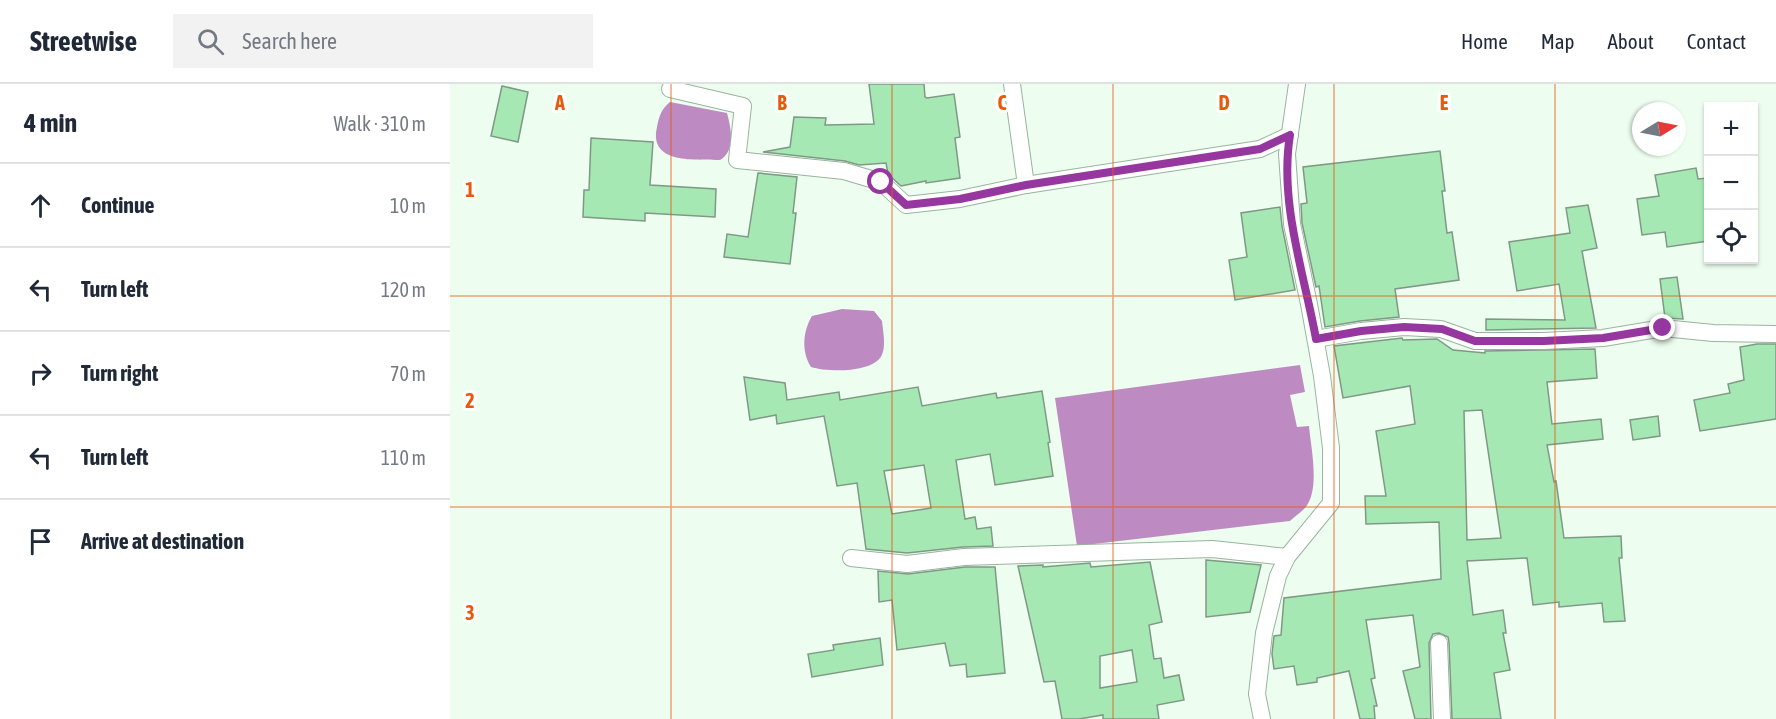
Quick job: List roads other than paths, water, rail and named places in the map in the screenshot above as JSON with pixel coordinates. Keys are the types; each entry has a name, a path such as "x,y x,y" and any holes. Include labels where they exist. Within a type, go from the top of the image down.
{"street":[{"path":"1012,84 1026,185"},
{"path":"1262,719 1257,694 1264,633 1278,576 1287,557 1331,503 1331,448 1316,339 1292,224 1287,154 1297,84"},
{"path":"670,89 743,106 737,160 844,171 881,182 906,205 960,199 1026,185 1260,149 1290,135"},
{"path":"1316,339 1361,331 1404,327 1442,329 1475,341 1603,338 1663,328 1713,333 1776,334"},
{"path":"852,558 908,564 964,557 1212,549 1287,557"},
{"path":"1439,644 1442,719"}]}
